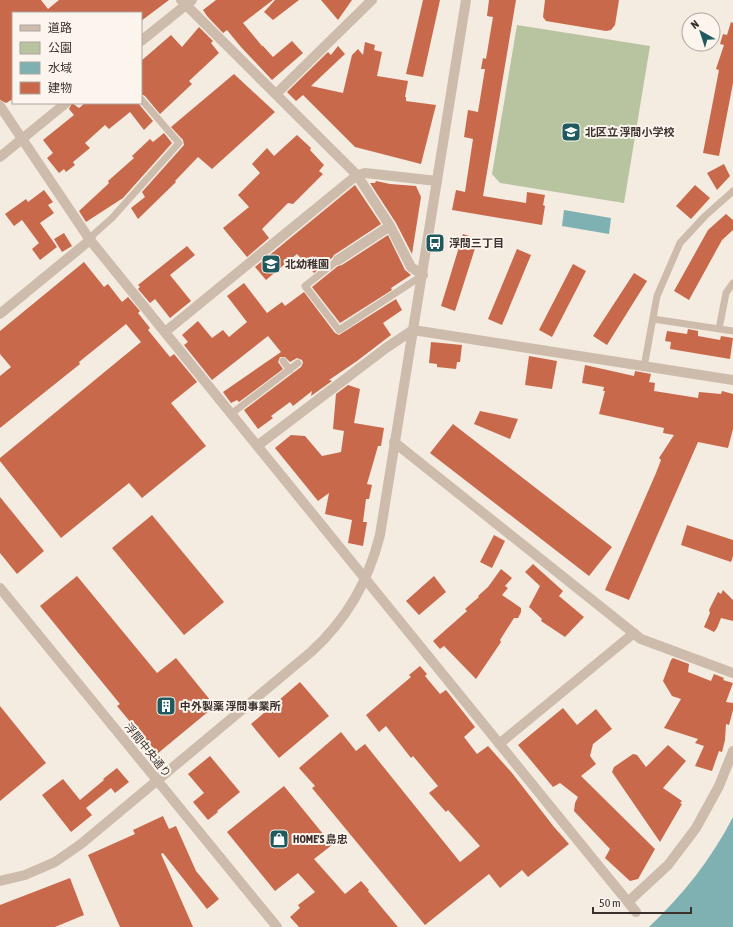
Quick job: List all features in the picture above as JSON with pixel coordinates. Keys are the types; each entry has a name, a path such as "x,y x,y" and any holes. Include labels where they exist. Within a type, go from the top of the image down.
{"street":[{"path":"276,94 372,0"},
{"path":"0,882 25,875 55,862 81,844 322,642 349,609 365,580 376,551 380,535 466,0"},
{"path":"142,41 186,2 357,175 390,226 411,267 423,275"},
{"path":"0,157 65,104"},
{"path":"0,106 90,240 636,912"},
{"path":"165,332 357,175 365,173 437,181"},
{"path":"338,260 390,226"},
{"path":"0,314 90,240"},
{"path":"257,446 386,348 413,330 733,380"},
{"path":"394,442 641,639 733,673"},
{"name":"浮間中央通り","path":"0,588 277,927"},
{"path":"499,744 634,633"},
{"path":"628,902 668,865 696,828 719,786 733,751"}],"lane":[{"path":"90,240 94,234 112,218 179,143 142,100"},
{"path":"644,367 657,296 680,244 705,216 733,191"},
{"path":"338,260 305,286 339,330 423,275"},
{"path":"719,329 726,293 733,283"},
{"path":"653,319 733,331"},
{"path":"283,361 290,370"},
{"path":"231,414 298,363"}],"green space":[{"path":"517,25 650,46 624,203 500,183 492,174"}],"water":[{"path":"564,210 611,218 609,234 562,226"},
{"path":"733,817 733,927 649,927 674,902 696,875 716,847"}],"building":[{"path":"0,0 41,0 48,9 59,0 169,0 142,20 142,12 12,12 12,100 6,103 0,100"},
{"path":"216,0 273,0 243,23 273,57 292,41 303,53 272,80 227,30 223,33 207,16 203,10"},
{"path":"275,0 299,0 273,20 264,12"},
{"path":"321,0 352,0 338,20"},
{"path":"423,0 440,0 423,77 406,74"},
{"path":"489,0 516,0 483,196 526,203 527,192 545,195 542,225 452,210 456,190 465,192 473,139 464,137 468,110 478,112 485,69 481,69 483,58 486,59 493,17 487,16"},
{"path":"545,0 619,0 615,25 611,30 606,31 546,21 543,17"},
{"path":"731,22 733,23 733,83 719,156 703,153 719,70 716,69 724,45 721,44 721,41 723,34 727,35"},
{"path":"199,27 213,41 211,43 219,53 189,81 192,84 160,114 142,94 142,60 171,35 182,47"},
{"path":"365,42 375,45 374,50 382,52 377,76 408,81 405,97 406,101 436,105 421,164 355,147 303,95 296,101 287,92 328,52 331,55 338,46 345,54 311,86 343,93 352,55 358,49 363,55"},
{"path":"234,74 275,112 212,169 198,157 175,181 176,182 138,219 131,208 145,197 142,192 184,145 183,140 171,127"},
{"path":"72,104 79,108 84,104 139,104 153,121 144,130 130,112 109,129 105,125 85,143 90,148 73,162 75,165 66,172 64,169 59,173 47,158 53,153 43,140 74,115 69,109"},
{"path":"164,133 172,143 123,198 86,222 79,211 109,183 108,181 134,158 132,156 150,139 153,142"},
{"path":"297,135 311,148 310,150 324,165 319,171 323,174 293,204 288,203 262,229 269,238 247,257 223,228 249,207 238,195 260,173 252,164 267,148 274,156"},
{"path":"724,164 730,176 717,190 707,173"},
{"path":"376,181 390,184 416,186 421,197 412,254 396,223 370,183 375,183"},
{"path":"355,185 381,224 334,255 314,273 297,254 266,280 255,267"},
{"path":"695,185 710,198 691,219 676,206"},
{"path":"44,190 53,202 48,205 54,213 40,223 57,247 40,260 32,249 39,243 22,220 14,226 5,214 26,199 28,202"},
{"path":"726,214 733,220 733,230 722,240 689,300 674,291 708,230"},
{"path":"64,233 72,246 62,252 54,239"},
{"path":"463,234 478,239 455,311 441,306"},
{"path":"388,235 405,270 411,275 391,288 392,290 340,323 312,287 338,266 342,265"},
{"path":"187,246 195,255 170,275 191,301 170,318 155,299 150,303 138,289 140,287 138,285"},
{"path":"517,249 531,255 502,325 488,319"},
{"path":"84,262 104,287 108,284 122,302 128,297 140,311 138,313 150,328 148,330 170,357 174,354 197,382 171,403 206,446 142,498 129,483 61,538 0,461 0,458 141,342 126,324 79,362 80,364 0,428 0,376 11,367 0,354 0,331"},
{"path":"573,264 586,271 552,337 539,330"},
{"path":"634,273 647,281 607,345 593,336"},
{"path":"244,283 267,313 282,302 285,306 304,292 335,333 339,335 396,299 402,310 383,323 391,335 329,380 332,381 311,396 312,391 293,406 290,402 271,416 273,418 258,429 244,410 301,367 303,363 302,360 297,358 290,362 285,357 280,357 278,362 283,369 239,402 237,400 231,403 223,392 281,352 268,336 212,380 184,345 188,342 182,335 198,321 212,338 223,330 229,337 247,322 227,296"},
{"path":"688,329 698,331 698,336 720,340 721,336 733,338 730,359 670,349 671,342 665,341 667,331 687,334"},
{"path":"431,342 462,345 460,362 457,362 456,369 437,367 437,364 429,363"},
{"path":"529,356 557,361 552,389 525,385"},
{"path":"585,365 634,376 635,371 651,374 649,382 655,383 654,391 698,398 699,392 721,394 722,391 733,394 733,429 728,448 698,442 629,600 605,590 656,473 661,460 659,458 674,435 663,433 664,428 599,414 605,391 603,391 604,387 582,383"},
{"path":"348,385 360,389 354,423 384,428 381,446 378,446 367,484 372,485 369,499 366,499 363,522 367,522 363,546 348,543 352,520 325,514 329,493 318,501 275,448 291,435 305,436 322,456 341,452 344,431 333,429 336,394"},
{"path":"480,411 518,419 510,439 474,424"},
{"path":"453,424 612,547 589,576 430,453"},
{"path":"0,497 44,551 17,574 0,553"},
{"path":"152,515 224,602 184,635 112,548"},
{"path":"687,525 733,540 733,556 731,562 681,545"},
{"path":"494,535 505,541 492,568 480,562"},
{"path":"533,564 563,591 559,596 584,617 565,637 541,621 542,619 529,607 540,586 525,572"},
{"path":"501,569 512,578 505,586 508,588 502,595 521,608 521,612 518,618 514,618 500,640 501,642 476,679 444,646 440,649 433,641 467,611 465,609 488,587"},
{"path":"77,576 157,673 176,658 215,706 157,754 117,706 120,704 40,606"},
{"path":"434,576 446,592 419,615 406,601"},
{"path":"723,590 733,600 733,621 721,618 714,632 704,627 710,613 709,610 718,592 721,594"},
{"path":"673,658 689,664 688,672 711,681 714,674 724,678 723,680 733,683 726,702 733,703 733,710 729,725 726,724 725,740 722,752 719,751 712,771 695,766 704,746 695,743 698,739 664,728 681,699 672,696 663,681"},
{"path":"420,666 427,674 425,676 440,694 446,690 475,727 464,737 477,754 488,746 512,773 569,844 528,877 522,870 500,888 489,874 425,925 312,788 315,786 299,768 341,732 356,751 365,744 460,862 480,846 448,810 446,812 429,793 438,786 413,756 411,758 386,726 379,732 366,715 411,677 409,675"},
{"path":"300,682 329,716 279,758 251,724"},
{"path":"0,706 46,763 0,801"},
{"path":"563,708 577,725 596,709 612,729 593,744 590,756 596,764 581,776 655,849 638,879 630,881 605,858 610,849 574,811 575,803 578,797 560,783 553,787 518,745"},
{"path":"668,745 686,761 663,788 682,801 680,803 682,804 660,842 612,772 614,767 633,754 637,755 646,767"},
{"path":"210,756 240,792 208,820 193,802 204,793 188,774"},
{"path":"117,768 129,782 115,793 111,788 86,808 92,815 71,832 42,795 63,779 80,800"},
{"path":"284,786 332,845 314,859 345,894 361,881 398,927 299,927 290,917 300,908 298,905 315,892 298,873 275,891 227,832"},
{"path":"163,816 169,829 176,826 196,871 219,899 207,909 163,853 161,854 193,927 120,927 88,855 135,834 133,830"},
{"path":"70,878 84,915 55,927 0,927 0,905"}],"place":[{"name":"北区立 浮間小学校","path":"571,132"},
{"name":"浮間三丁目","path":"435,243"},
{"name":"北幼稚園","path":"271,264"},
{"name":"中外製薬 浮間事業所","path":"166,706"},
{"name":"HOME'S 島忠","path":"279,839"}]}
